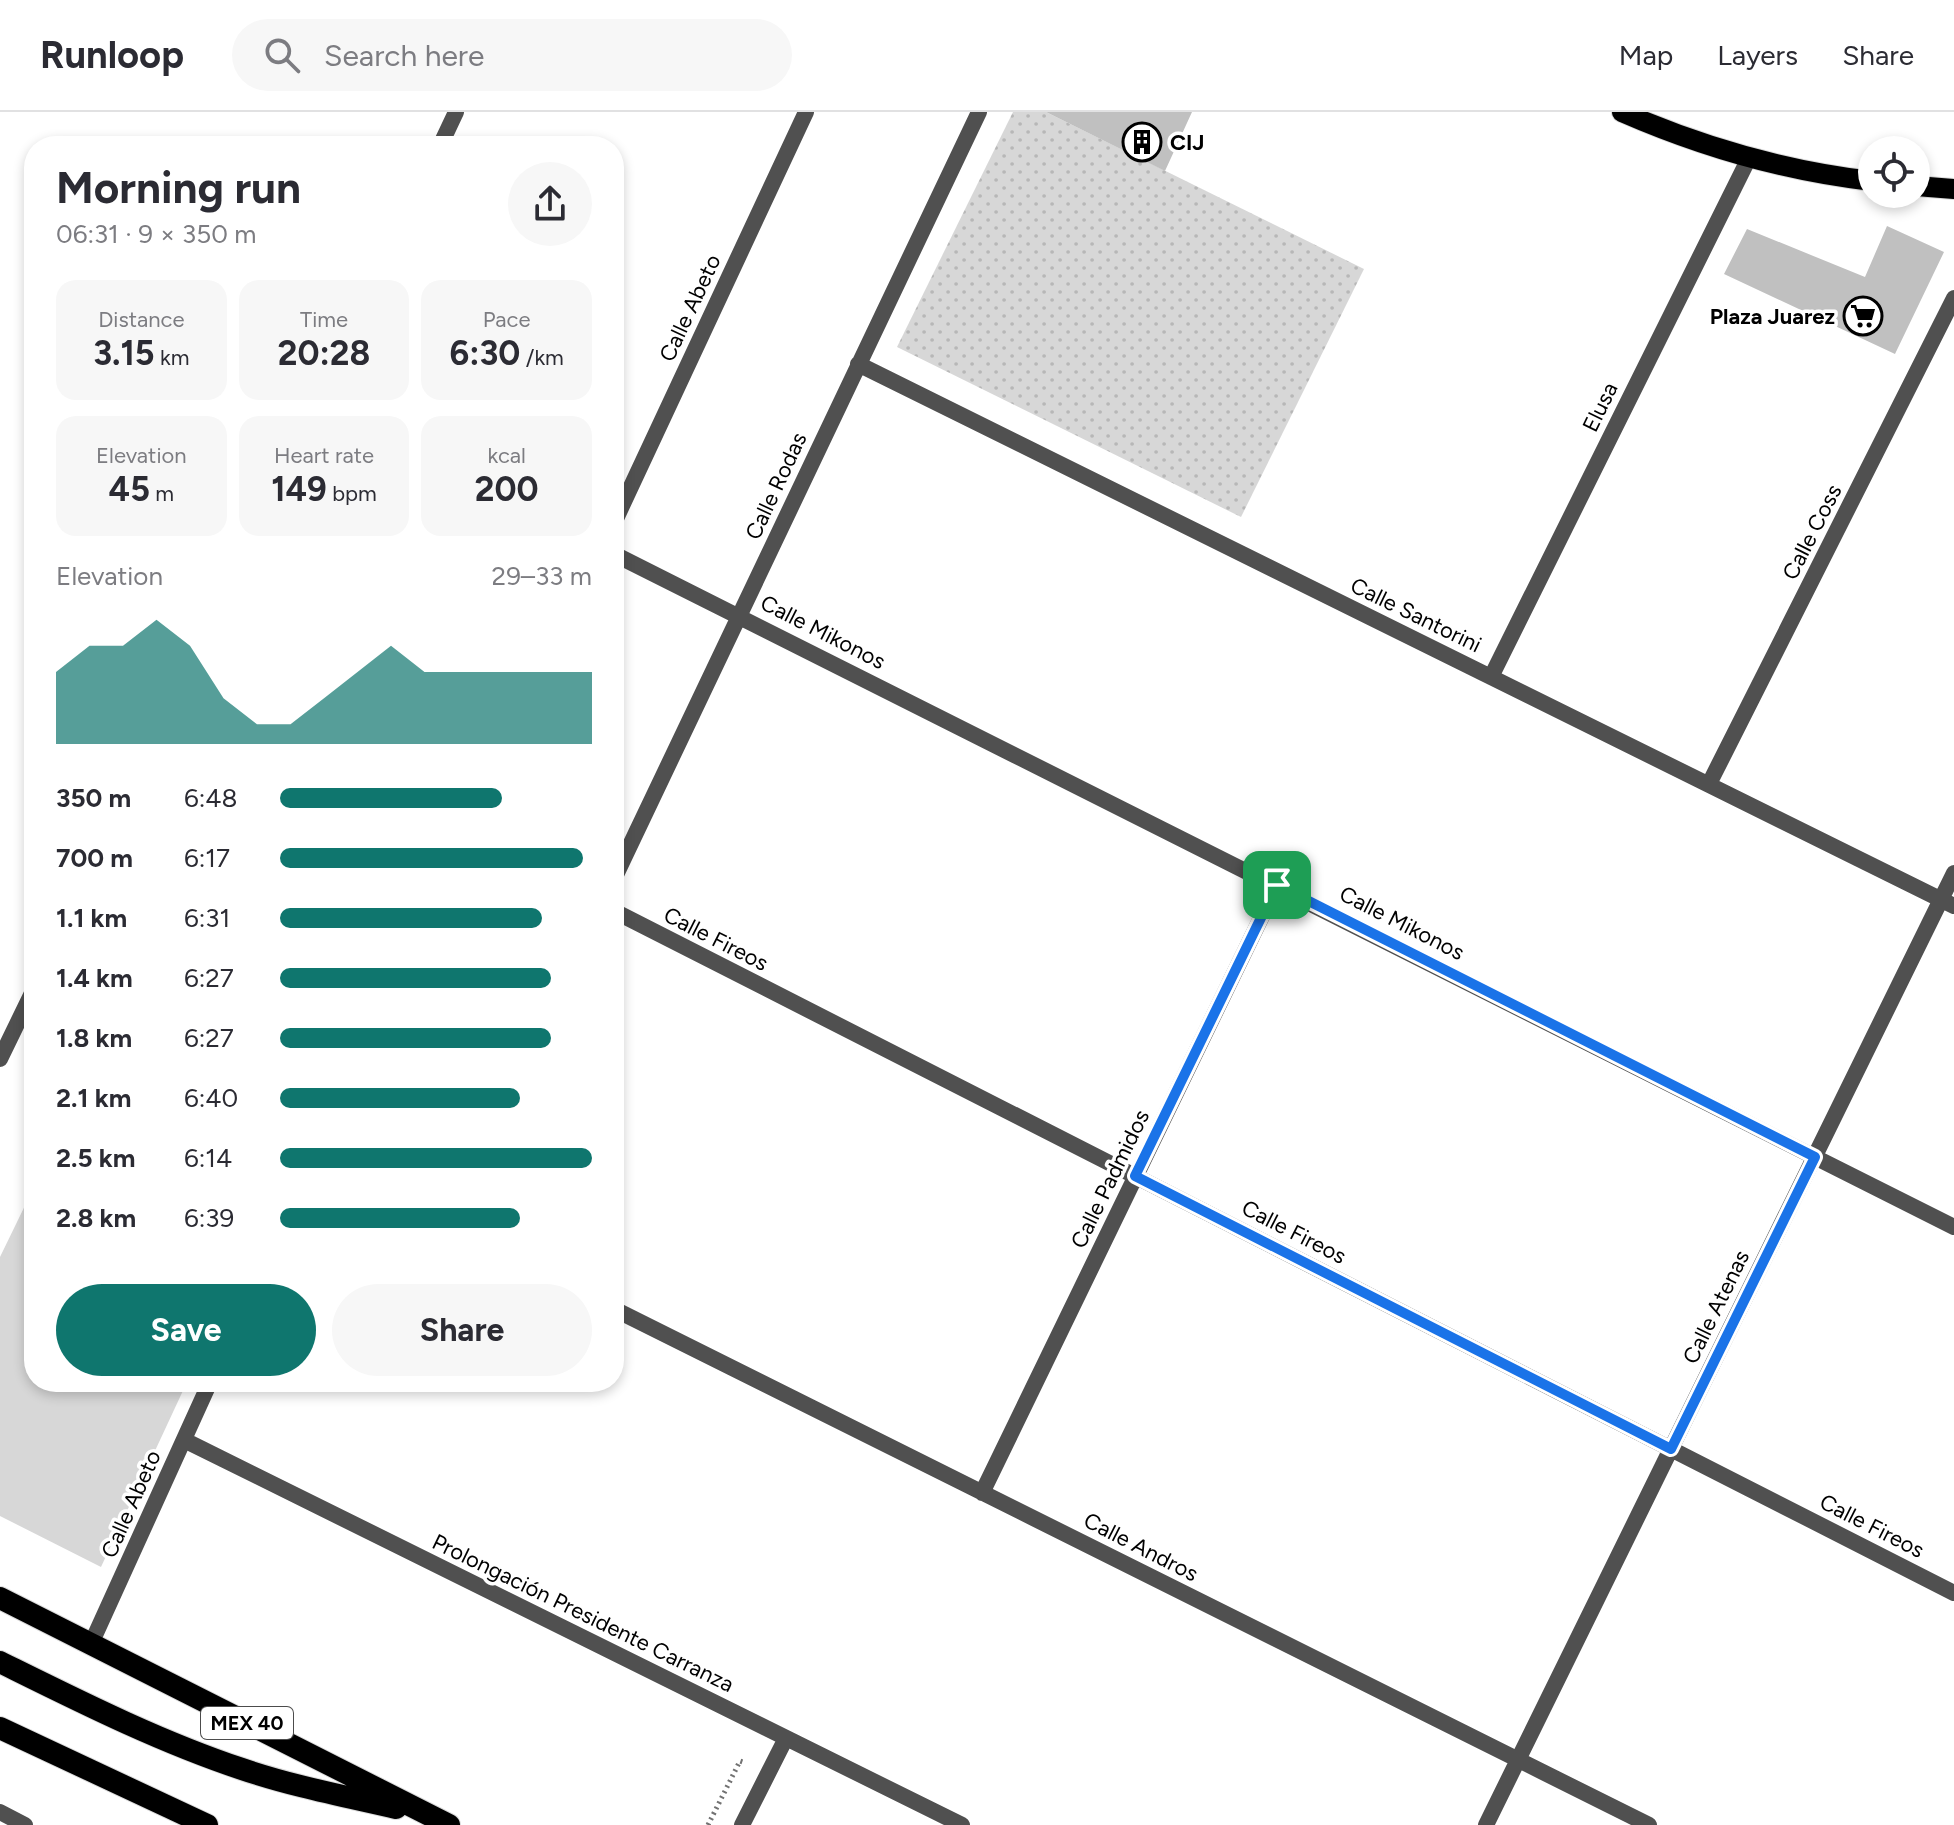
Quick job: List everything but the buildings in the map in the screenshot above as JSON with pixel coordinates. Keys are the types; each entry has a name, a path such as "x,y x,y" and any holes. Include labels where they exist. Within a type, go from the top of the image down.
{"highway":[{"name":"MEX 40","path":"0,1598 439,1820"},
{"path":"0,1608 46,1622"},
{"path":"0,1662 105,1713 241,1768 302,1787 439,1820"},
{"path":"0,1728 207,1825"}],"main road":[{"path":"1622,112 1749,158 1820,175 1858,179"},
{"path":"1930,187 1954,189"}],"street":[{"path":"445,136 456,112"},
{"name":"Calle Abeto","path":"624,502 806,112"},
{"name":"Calle Rodas","path":"624,858 979,112"},
{"name":"Elusa","path":"1491,677 1749,158"},
{"name":"Calle Coss","path":"1709,784 1954,298"},
{"name":"Calle Santorini","path":"858,364 1948,903"},
{"name":"Calle Mikonos","path":"624,559 740,614 1954,1227"},
{"name":"Calle Atenas","path":"1486,1825 1815,1157 1948,903 1954,873"},
{"name":"Calle Padmidos","path":"982,1493 1277,885"},
{"name":"Calle Fireos","path":"624,916 1954,1593"},
{"path":"0,1059 24,1010"},
{"name":"Calle Andros","path":"624,1314 1649,1825"},
{"name":"Calle Abeto","path":"91,1644 206,1392"},
{"name":"Prolongación Presidente Carranza","path":"184,1440 962,1825"},
{"path":"742,1825 786,1738"},
{"path":"0,1812 25,1825"}],"path":[{"path":"708,1825 740,1761 751,1765"}],"shaded area":[{"path":"1013,112 1046,112 1364,269 1241,517 897,347"},
{"path":"24,1208 24,1392 182,1392 101,1567 0,1516 0,1257"}],"place":[{"name":"CIJ","path":"1142,142"},
{"name":"Plaza Juarez","path":"1863,316"}],"route":[{"path":"1277,885 1815,1157 1671,1449 1135,1176 1277,885"}]}
